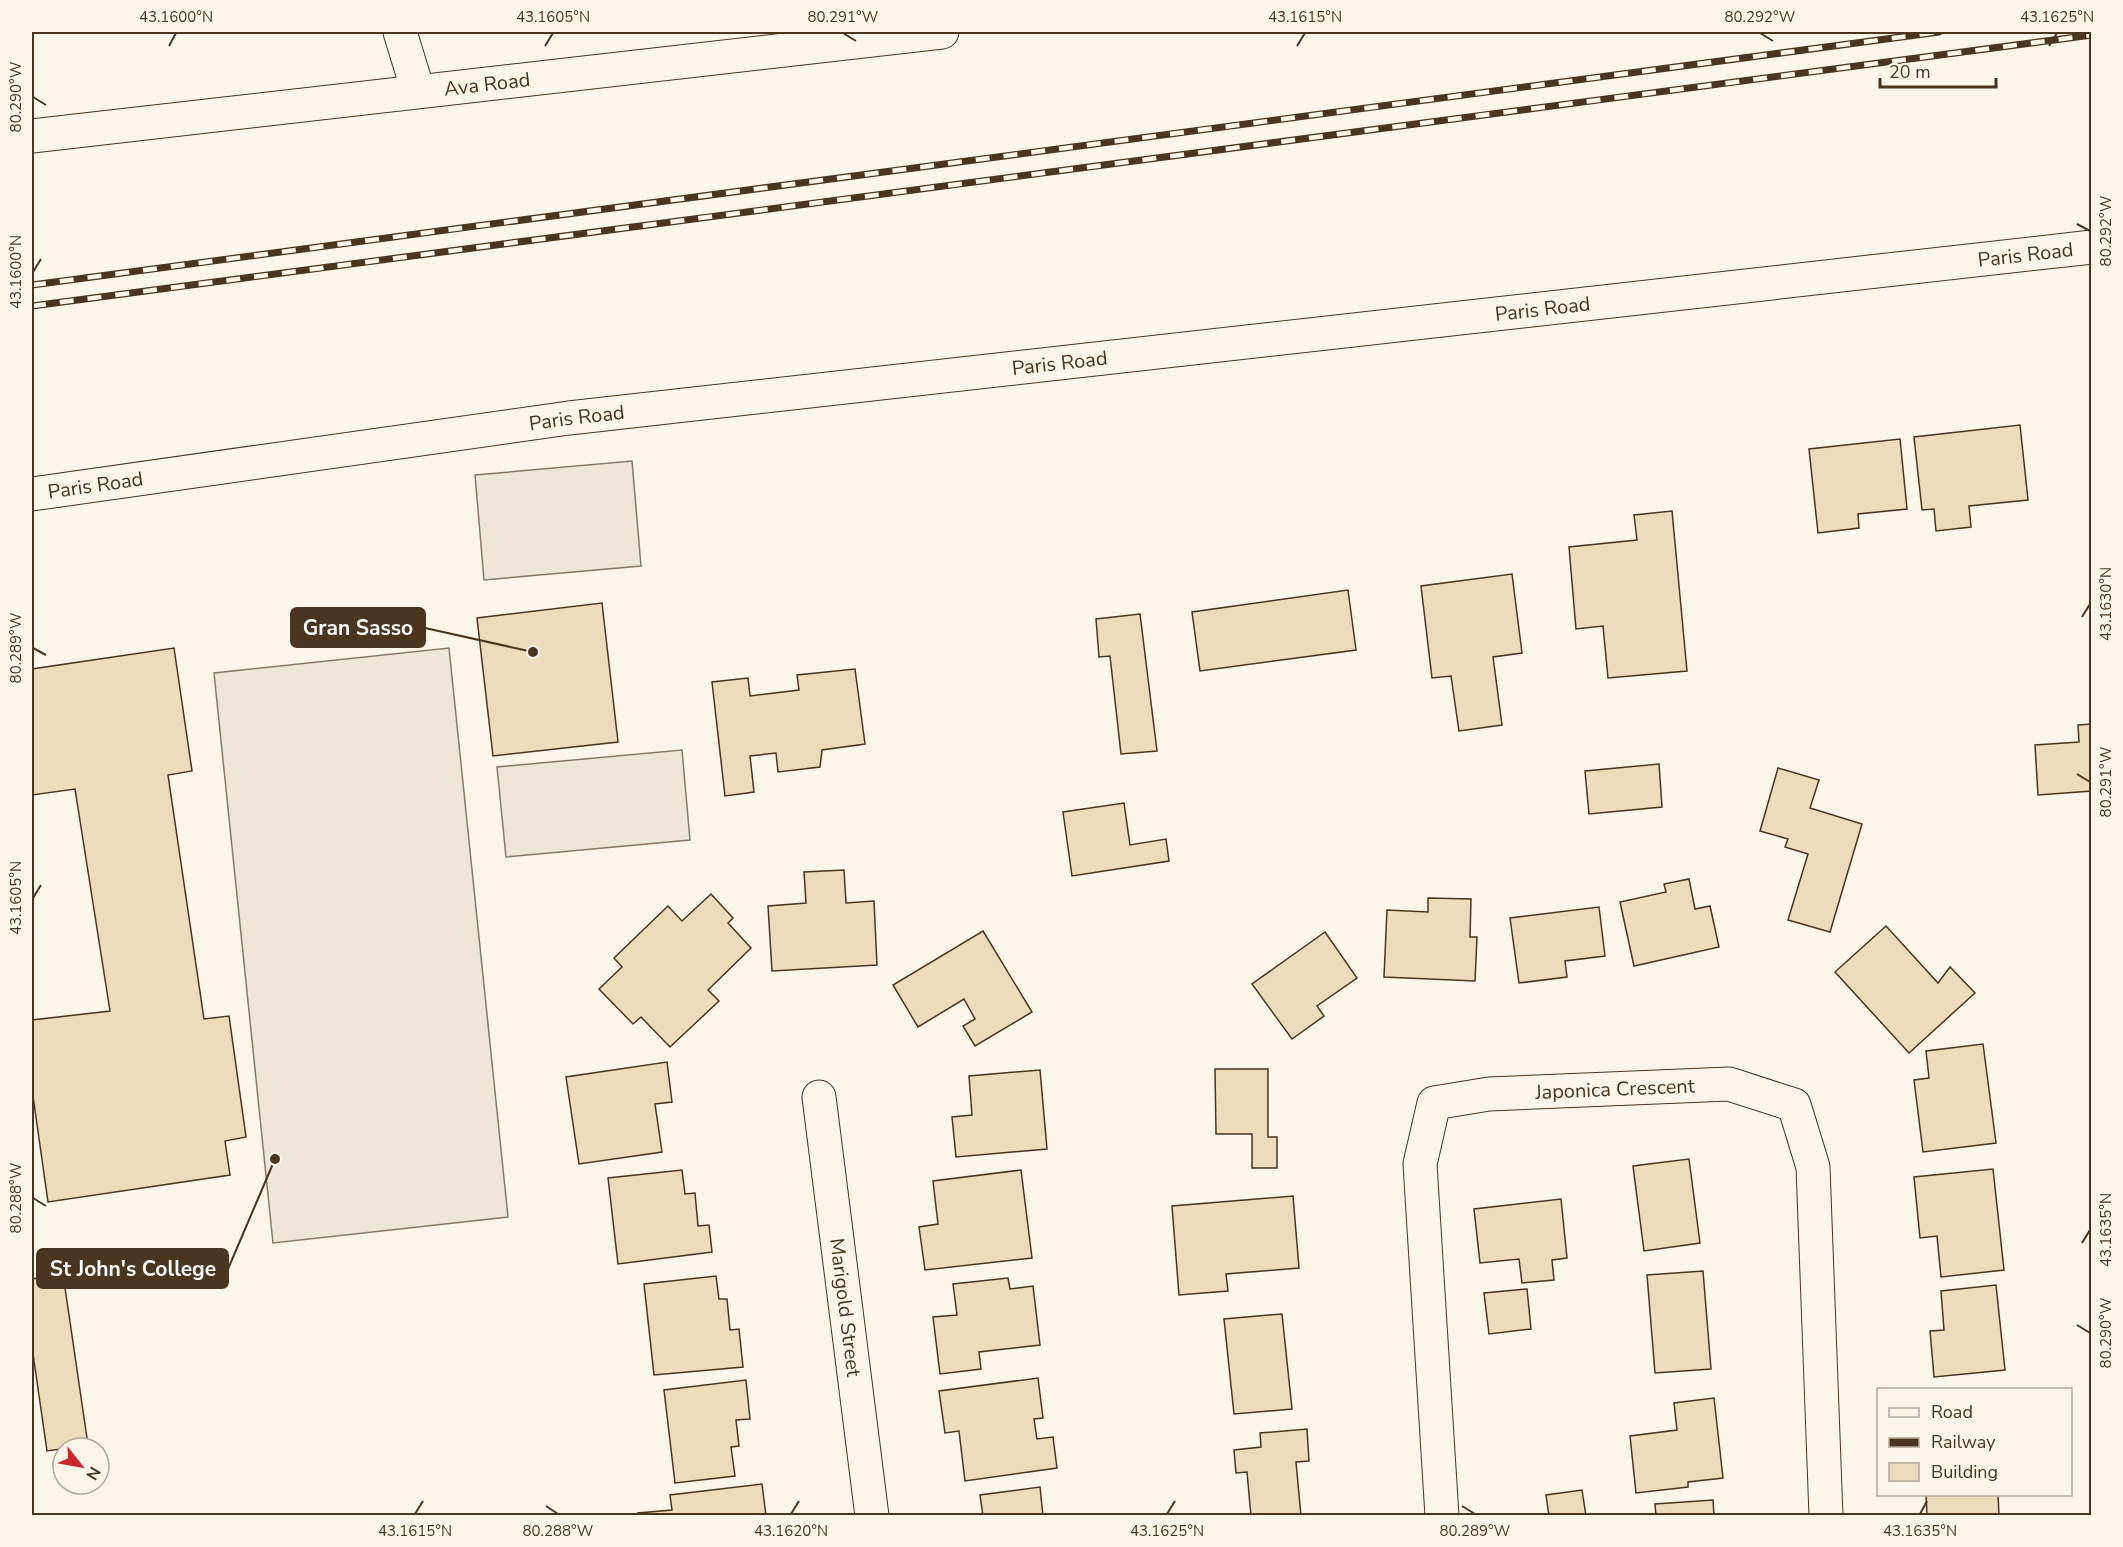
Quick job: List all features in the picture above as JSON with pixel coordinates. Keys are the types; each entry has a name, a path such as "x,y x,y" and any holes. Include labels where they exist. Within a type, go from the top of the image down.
{"street":[{"path":"400,32 418,92"},
{"name":"Ava Road","path":"32,136 942,32"},
{"name":"Paris Road","path":"32,494 569,418 2091,247"},
{"name":"Japonica Crescent","path":"1442,1515 1420,1164 1434,1104 1489,1094 1729,1084 1794,1105 1813,1167 1826,1515"},
{"name":"Marigold Street","path":"819,1097 872,1515"}],"shaded area":[{"path":"632,461 641,566 484,580 475,475"},
{"path":"449,648 508,1217 273,1243 214,673"},
{"path":"682,750 690,840 506,857 497,767"}],"building":[{"path":"2020,425 2028,500 1969,506 1971,527 1936,531 1934,509 1922,510 1914,437"},
{"path":"1900,439 1907,509 1858,514 1859,528 1818,533 1809,449"},
{"path":"1672,511 1687,671 1608,678 1603,626 1576,629 1569,547 1637,540 1634,515"},
{"path":"1512,574 1522,653 1493,657 1502,725 1459,731 1451,676 1432,678 1421,586"},
{"path":"1348,590 1356,650 1200,671 1192,612"},
{"path":"602,603 618,742 493,756 477,618"},
{"path":"1140,614 1157,751 1121,754 1110,656 1099,657 1096,619"},
{"path":"174,648 192,771 168,775 204,1019 229,1016 246,1137 225,1141 230,1175 48,1202 32,1089 32,1020 110,1011 75,789 32,795 32,669"},
{"path":"855,669 865,744 822,750 820,767 778,772 776,753 750,756 754,792 725,796 712,682 748,678 750,696 799,690 797,675"},
{"path":"2092,724 2092,791 2038,795 2035,745 2079,742 2078,725"},
{"path":"1659,764 1662,807 1589,814 1585,771"},
{"path":"1778,768 1819,780 1810,808 1862,824 1830,932 1788,920 1808,854 1785,847 1788,839 1760,831"},
{"path":"1124,803 1130,845 1166,839 1169,861 1072,876 1063,812"},
{"path":"844,870 846,903 874,901 877,965 772,971 768,906 806,903 804,872"},
{"path":"1689,879 1695,909 1710,906 1719,947 1634,966 1620,902 1666,892 1664,884"},
{"path":"711,894 733,918 728,923 751,948 708,990 719,1001 670,1047 641,1017 633,1024 599,989 622,967 614,958 668,906 682,921"},
{"path":"1428,898 1471,899 1470,937 1477,937 1475,981 1384,977 1387,910 1428,912"},
{"path":"1599,907 1605,956 1565,961 1567,977 1519,983 1510,918"},
{"path":"1886,926 1938,983 1950,967 1975,993 1909,1053 1835,972"},
{"path":"983,931 1032,1012 975,1046 963,1026 975,1019 964,999 918,1027 893,985"},
{"path":"1325,932 1357,978 1317,1006 1324,1016 1292,1039 1252,984"},
{"path":"1983,1044 1996,1143 1923,1152 1914,1080 1929,1078 1926,1051"},
{"path":"667,1062 672,1102 655,1104 662,1152 579,1164 566,1077"},
{"path":"1215,1069 1268,1069 1268,1137 1277,1137 1277,1168 1252,1168 1252,1134 1216,1134"},
{"path":"1040,1070 1047,1149 956,1157 952,1117 972,1115 969,1076"},
{"path":"1689,1159 1700,1243 1644,1251 1633,1166"},
{"path":"1993,1169 2004,1270 1941,1277 1937,1236 1920,1238 1914,1177"},
{"path":"682,1170 685,1194 695,1193 698,1226 709,1225 712,1252 618,1264 608,1178"},
{"path":"1021,1170 1032,1258 925,1270 919,1227 938,1224 933,1181"},
{"path":"1293,1196 1299,1268 1226,1274 1228,1291 1179,1295 1172,1206"},
{"path":"1561,1199 1567,1258 1552,1260 1554,1280 1522,1283 1519,1259 1480,1263 1474,1209"},
{"path":"1703,1271 1711,1369 1655,1373 1647,1275"},
{"path":"63,1274 87,1436 51,1436 51,1450 47,1451 32,1347 32,1279"},
{"path":"716,1276 719,1299 727,1299 730,1330 739,1329 743,1367 654,1375 644,1284"},
{"path":"1008,1278 1010,1289 1033,1286 1040,1345 979,1352 981,1369 940,1374 933,1317 957,1315 953,1284"},
{"path":"1996,1285 2005,1370 1934,1377 1930,1331 1944,1330 1941,1291"},
{"path":"1527,1289 1531,1329 1489,1334 1484,1293"},
{"path":"1282,1314 1292,1409 1234,1414 1224,1319"},
{"path":"1038,1378 1043,1418 1034,1419 1037,1439 1053,1437 1057,1468 965,1481 959,1431 945,1433 939,1391"},
{"path":"746,1380 750,1419 736,1420 739,1446 731,1447 735,1476 675,1483 664,1390"},
{"path":"1714,1398 1723,1478 1688,1482 1688,1487 1636,1493 1630,1436 1677,1430 1674,1403"},
{"path":"1307,1429 1309,1461 1296,1462 1301,1516 1251,1516 1247,1472 1236,1473 1234,1450 1261,1447 1260,1433"},
{"path":"762,1484 766,1516 639,1516 638,1513 672,1510 670,1495"},
{"path":"1040,1487 1043,1516 983,1516 980,1495"},
{"path":"1582,1490 1586,1516 1549,1516 1546,1495"},
{"path":"1926,1496 1998,1496 1999,1516 1927,1516"},
{"path":"1713,1500 1714,1516 1656,1516 1655,1504"}],"railway":[{"path":"32,285 1939,32"},
{"path":"32,306 2092,35"}],"place":[{"name":"Gran Sasso","path":"533,652"},
{"name":"St John's College","path":"275,1159"}]}
